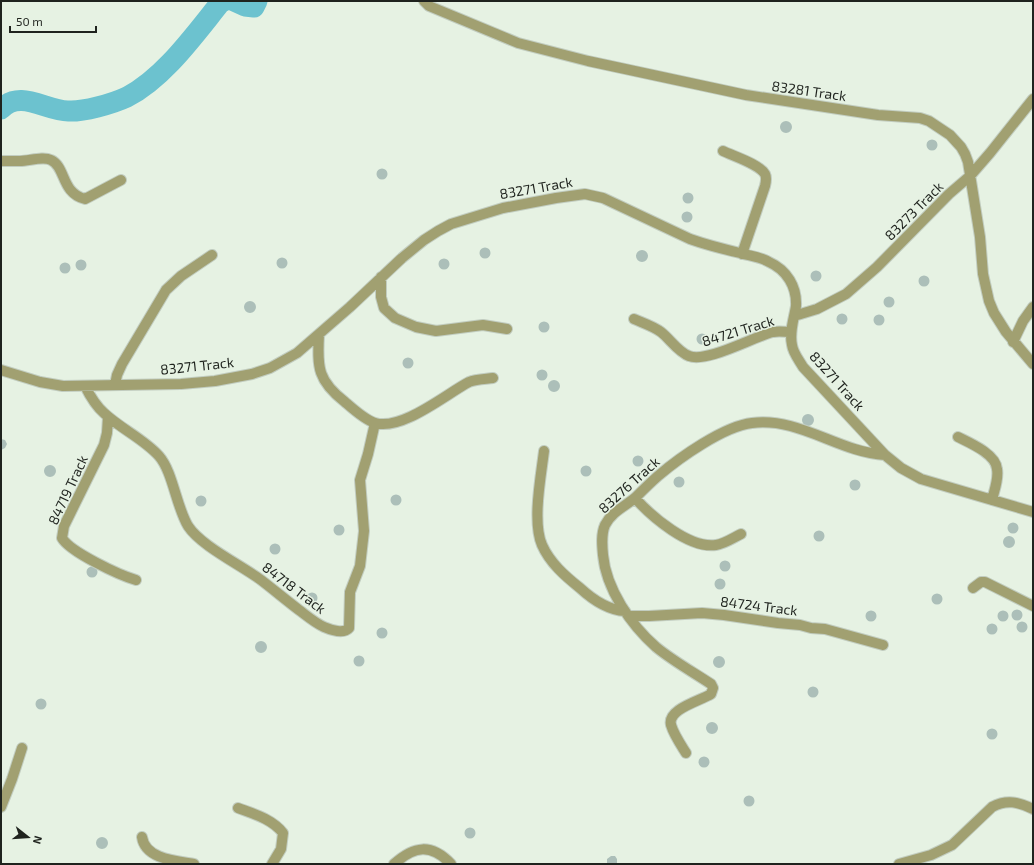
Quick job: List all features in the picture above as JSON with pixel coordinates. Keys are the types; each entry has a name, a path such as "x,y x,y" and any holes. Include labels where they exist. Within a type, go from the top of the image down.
{"street":[{"name":"83281 Track","path":"424,1 429,6 518,43 588,61 746,95 878,115 920,118 938,127 950,135 965,154 978,223 983,274 987,296 994,313 1013,342 1033,364"},
{"name":"83273 Track","path":"794,316 817,309 850,291 877,267 919,224 970,176 990,154 1033,99"},
{"path":"723,152 759,168 767,178 742,254"},
{"path":"1,161 44,158 51,160 56,164 73,194 85,199 121,180"},
{"name":"83271 Track","path":"1,370 40,382 63,386 85,386 181,384 215,381 234,378 270,368 284,362 297,353 424,240 452,224 503,208 574,195 595,195 690,239 768,261 784,272 790,279 796,296 791,332 792,347 803,367 885,455 901,468 921,479 1033,512"},
{"path":"115,385 117,375 122,364 166,290 181,276 212,255"},
{"path":"381,277 380,297 382,304 389,314 416,327 436,331 483,325 507,329"},
{"path":"1013,342 1023,322 1033,307"},
{"name":"84721 Track","path":"634,319 661,332 683,353 693,358 711,355 774,332 791,332"},
{"path":"319,335 319,367 325,382 336,395 361,415 375,423 389,424 398,422 423,410 470,382 493,378"},
{"name":"84718 Track","path":"85,386 96,404 108,417 152,449 162,460 167,470 182,514 194,533 222,554 260,579 317,623 331,630 345,631 350,628 350,592 360,566 364,531 360,480 375,423"},
{"name":"84719 Track","path":"108,417 107,433 104,445 64,526 62,538 70,546 105,568 122,576 136,580"},
{"name":"83276 Track","path":"686,753 671,726 672,717 677,710 711,694 713,688 657,648 627,613 610,586 604,563 603,534 605,525 610,517 635,498 664,471 704,444 737,427 751,423 792,426 848,448 865,453 885,455"},
{"path":"958,437 973,444 990,456 998,468 998,475 992,500"},
{"name":"84724 Track","path":"544,451 538,516 541,544 554,564 568,578 585,593 608,607 627,613 649,616 702,613 778,623 800,624 811,628 825,629 883,645"},
{"path":"635,498 651,515 672,531 692,541 716,545 741,534"},
{"path":"973,588 981,582 985,582 1033,606"},
{"path":"1,807 22,748"},
{"path":"899,864 931,855 952,845 992,807 999,804 1012,802 1033,809"},
{"path":"238,808 270,821 282,833 283,841 281,849 272,864"},
{"path":"142,837 143,844 152,852 172,861 194,864"},
{"path":"394,864 404,854 413,850 422,849 438,853 451,864"}],"building":[{"path":"786,121 790,123 792,127 790,131 786,133 782,131 780,127 782,123"},
{"path":"932,139 936,141 938,145 936,149 932,151 928,149 926,145 928,141"},
{"path":"382,168 386,170 388,174 386,178 382,180 378,178 376,174 378,170"},
{"path":"688,192 692,194 694,198 692,202 688,204 684,202 682,198 684,194"},
{"path":"687,211 691,213 693,217 691,221 687,223 683,221 681,217 683,213"},
{"path":"485,247 489,249 491,253 489,257 485,259 481,257 479,253 481,249"},
{"path":"642,250 646,252 648,256 646,260 642,262 638,260 636,256 638,252"},
{"path":"282,257 286,259 288,263 286,267 282,269 278,267 276,263 278,259"},
{"path":"444,258 448,260 450,264 448,268 444,270 440,268 438,264 440,260"},
{"path":"81,259 85,261 87,265 85,269 81,271 77,269 75,265 77,261"},
{"path":"65,262 69,264 71,268 69,272 65,274 61,272 59,268 61,264"},
{"path":"816,270 820,272 822,276 820,280 816,282 812,280 810,276 812,272"},
{"path":"924,275 928,277 930,281 928,285 924,287 920,285 918,281 920,277"},
{"path":"889,296 893,298 895,302 893,306 889,308 885,306 883,302 885,298"},
{"path":"250,301 254,303 256,307 254,311 250,313 246,311 244,307 246,303"},
{"path":"842,313 846,315 848,319 846,323 842,325 838,323 836,319 838,315"},
{"path":"879,314 883,316 885,320 883,324 879,326 875,324 873,320 875,316"},
{"path":"544,321 548,323 550,327 548,331 544,333 540,331 538,327 540,323"},
{"path":"702,333 706,335 708,339 706,343 702,345 698,343 696,339 698,335"},
{"path":"408,357 412,359 414,363 412,367 408,369 404,367 402,363 404,359"},
{"path":"542,369 546,371 548,375 546,379 542,381 538,379 536,375 538,371"},
{"path":"554,380 558,382 560,386 558,390 554,392 550,390 548,386 550,382"},
{"path":"808,414 812,416 814,420 812,424 808,426 804,424 802,420 804,416"},
{"path":"1,439 5,440 7,444 5,448 1,450"},
{"path":"638,455 642,457 644,461 642,465 638,467 634,465 632,461 634,457"},
{"path":"50,465 54,467 56,471 54,475 50,477 46,475 44,471 46,467"},
{"path":"586,465 590,467 592,471 590,475 586,477 582,475 580,471 582,467"},
{"path":"679,476 683,478 685,482 683,486 679,488 675,486 673,482 675,478"},
{"path":"855,479 859,481 861,485 859,489 855,491 851,489 849,485 851,481"},
{"path":"396,494 400,496 402,500 400,504 396,506 392,504 390,500 392,496"},
{"path":"201,495 205,497 207,501 205,505 201,507 197,505 195,501 197,497"},
{"path":"1013,522 1017,524 1019,528 1017,532 1013,534 1009,532 1007,528 1009,524"},
{"path":"339,524 343,526 345,530 343,534 339,536 335,534 333,530 335,526"},
{"path":"819,530 823,532 825,536 823,540 819,542 815,540 813,536 815,532"},
{"path":"1009,536 1013,538 1015,542 1013,546 1009,548 1005,546 1003,542 1005,538"},
{"path":"275,543 279,545 281,549 279,553 275,555 271,553 269,549 271,545"},
{"path":"725,560 729,562 731,566 729,570 725,572 721,570 719,566 721,562"},
{"path":"92,566 96,568 98,572 96,576 92,578 88,576 86,572 88,568"},
{"path":"720,578 724,580 726,584 724,588 720,590 716,588 714,584 716,580"},
{"path":"312,592 316,594 318,598 316,602 312,604 308,602 306,598 308,594"},
{"path":"937,593 941,595 943,599 941,603 937,605 933,603 931,599 933,595"},
{"path":"1017,609 1021,611 1023,615 1021,619 1017,621 1013,619 1011,615 1013,611"},
{"path":"871,610 875,612 877,616 875,620 871,622 867,620 865,616 867,612"},
{"path":"1003,610 1007,612 1009,616 1007,620 1003,622 999,620 997,616 999,612"},
{"path":"1022,621 1026,623 1028,627 1026,631 1022,633 1018,631 1016,627 1018,623"},
{"path":"992,623 996,625 998,629 996,633 992,635 988,633 986,629 988,625"},
{"path":"382,627 386,629 388,633 386,637 382,639 378,637 376,633 378,629"},
{"path":"261,641 265,643 267,647 265,651 261,653 257,651 255,647 257,643"},
{"path":"359,655 363,657 365,661 363,665 359,667 355,665 353,661 355,657"},
{"path":"719,656 723,658 725,662 723,666 719,668 715,666 713,662 715,658"},
{"path":"813,686 817,688 819,692 817,696 813,698 809,696 807,692 809,688"},
{"path":"41,698 45,700 47,704 45,708 41,710 37,708 35,704 37,700"},
{"path":"712,722 716,724 718,728 716,732 712,734 708,732 706,728 708,724"},
{"path":"992,728 996,730 998,734 996,738 992,740 988,738 986,734 988,730"},
{"path":"704,756 708,758 710,762 708,766 704,768 700,766 698,762 700,758"},
{"path":"749,795 753,797 755,801 753,805 749,807 745,805 743,801 745,797"},
{"path":"470,827 474,829 476,833 474,837 470,839 466,837 464,833 466,829"},
{"path":"102,837 106,839 108,843 106,847 102,849 98,847 96,843 98,839"},
{"path":"611,856 615,856 617,859 617,864 607,864 607,859"}],"waterway":[{"path":"1,109 8,103 25,101 60,110 74,111 98,107 127,97 154,79 190,41 221,2 224,1"},
{"path":"234,1 245,6 254,7 257,1"}]}
